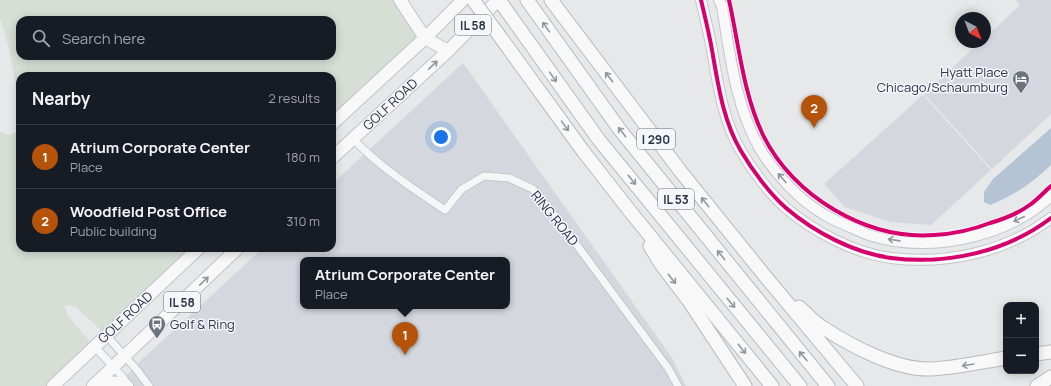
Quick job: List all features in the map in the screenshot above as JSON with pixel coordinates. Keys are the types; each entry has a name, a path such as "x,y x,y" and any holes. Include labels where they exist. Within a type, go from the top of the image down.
{"highway":[{"path":"473,0 583,151 772,386"},
{"name":"IL 53","path":"498,0 599,140 800,386"},
{"name":"I 290","path":"551,0 681,172 857,386"},
{"name":"IL 53","path":"529,3 620,130 828,386"},
{"path":"629,210 661,264 689,301 745,386"},
{"path":"765,276 821,326 877,357 906,366 929,369 1003,358"},
{"path":"1039,354 1051,352"},
{"path":"1037,386 1051,377"}],"main road":[{"path":"400,0 425,38 448,51"},
{"name":"IL 58","path":"425,38 463,0"},
{"name":"IL 58","path":"448,51 498,0"},
{"name":"GOLF ROAD","path":"336,120 425,38"},
{"name":"GOLF ROAD","path":"336,154 448,51"},
{"name":"GOLF ROAD","path":"53,386 195,252"},
{"name":"IL 58","path":"93,386 234,252"},
{"path":"93,386 112,382 128,386"}],"street":[{"path":"702,0 718,83 728,121 740,151 772,194 785,207 815,229 849,246 890,258 948,259 983,252 1004,244 1024,235 1051,218"},
{"path":"720,0 734,78 741,107 749,127 771,166 790,187 814,208 826,216 869,235 894,241 932,243 963,239 984,234 1002,227 1026,216 1051,196"},
{"name":"RING ROAD","path":"353,139 397,178 445,210 462,189 484,176 509,178 533,189 572,237 668,368 678,386"},
{"path":"106,335 149,386"},
{"path":"94,346 122,376 128,386"}],"shaded area":[{"path":"0,0 400,0 425,38 336,120 336,72 16,72 16,90 9,48 0,18"},
{"path":"1016,0 1051,0 1051,114 992,169 924,94 974,48 991,48 991,32 1020,5"},
{"path":"463,63 672,358 686,386 117,386 138,363 259,252 336,252 336,180"},
{"path":"923,95 991,170 931,225 890,222 845,207 824,184"},
{"path":"0,132 9,135 16,132 16,252 195,252 106,335 76,307 64,305 68,316 94,346 53,386 0,386"}],"water":[{"path":"1051,128 1051,165 1030,183 1015,193 990,205 984,202 984,192 993,179"}],"cycle path":[{"path":"701,0 710,37 725,115 735,139 750,166 768,189 786,208 809,225 835,240 863,251 891,258 912,260 954,257 995,247 1015,240 1034,230 1051,218"},
{"path":"729,0 746,86 756,119 763,135 776,157 793,177 812,195 834,210 858,222 883,230 908,235 955,233 1001,220 1022,210 1036,200 1051,186"}],"place":[{"name":"Hyatt Place Chicago/Schaumburg","path":"1021,94"},
{"name":"Woodfield Post Office","path":"814,128"},
{"name":"Golf & Ring","path":"157,339"},
{"name":"Atrium Corporate Center","path":"405,355"}]}
